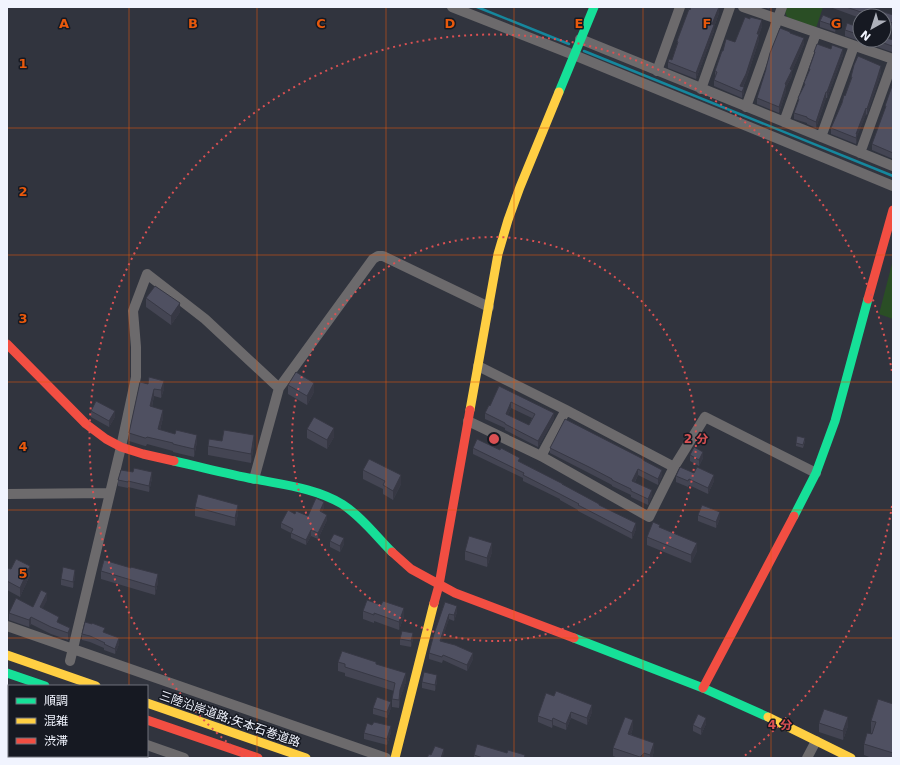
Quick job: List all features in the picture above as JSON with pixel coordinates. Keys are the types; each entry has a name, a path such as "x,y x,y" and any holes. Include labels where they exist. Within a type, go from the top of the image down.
{"main road":[{"path":"395,758 439,585 498,254 520,187 594,7"},
{"path":"703,688 816,473 835,422 893,210"},
{"path":"7,344 86,424 106,439 121,447 143,454 317,492 341,504 351,511 403,562 419,574 455,593 703,688 758,712 851,758"},
{"path":"7,655 93,685"},
{"path":"7,673 42,685"},
{"name":"三陸沿岸道路;矢本石巻道路","path":"148,703 306,758"},
{"path":"148,720 258,758"}],"street":[{"path":"452,7 893,186"},
{"path":"657,71 680,7"},
{"path":"701,89 730,7"},
{"path":"743,7 852,45"},
{"path":"746,107 782,7"},
{"path":"784,122 816,32"},
{"path":"580,39 893,166"},
{"path":"821,137 853,48"},
{"path":"860,48 893,60 860,153"},
{"path":"254,479 279,388 373,259 378,256 383,256 489,307"},
{"path":"70,661 109,492 121,447 136,377 136,347 133,311 147,274 205,319 279,388"},
{"path":"478,366 674,467"},
{"path":"541,456 566,410"},
{"path":"468,421 541,456 648,517 674,467 705,417 816,473"},
{"path":"7,494 109,492"},
{"path":"7,626 386,758"},
{"path":"807,758 816,741"},
{"path":"148,745 184,758"}],"green space":[{"path":"786,7 823,7 816,28 787,17 785,12"},
{"path":"893,260 893,319 879,314"}],"building":[{"path":"691,7 719,7 712,24 714,25 696,73 668,62 669,59 672,60 678,42 677,41"},
{"path":"846,7 871,8 852,8"},
{"path":"823,15 837,21 835,26 820,21"},
{"path":"745,17 762,20 746,74 740,86 744,87 742,92 714,80 717,72 715,71 726,39 735,42"},
{"path":"847,23 852,25 852,32 845,30"},
{"path":"780,28 804,38 790,69 792,70 785,84 786,85 779,107 757,98 770,53"},
{"path":"817,44 831,49 832,45 843,49 816,122 807,117 794,113 799,99 798,98 810,69"},
{"path":"858,56 881,66 867,109 866,108 856,134 856,138 831,128 844,95 845,96"},
{"path":"893,86 893,153 872,144"},
{"path":"155,286 180,303 171,316 146,298"},
{"path":"296,372 314,383 307,396 288,385"},
{"path":"149,377 164,381 161,390 154,389 150,406 163,410 158,429 175,434 176,430 197,435 194,449 129,433 140,382 148,384"},
{"path":"499,386 554,413 538,441 485,413 489,405 490,406","holes":["511,402 535,414 529,425 506,414"]},
{"path":"96,401 115,411 109,421 91,411"},
{"path":"314,417 334,428 327,440 307,429"},
{"path":"565,419 662,470 658,479 638,469 632,481 652,490 648,499 550,448"},
{"path":"224,430 254,435 251,454 208,446 209,439 222,441"},
{"path":"797,436 805,438 803,445 796,443"},
{"path":"477,439 500,450 501,448 520,458 518,461 563,484 599,505 636,523 632,533 523,475 524,473 473,448"},
{"path":"694,447 703,452 699,460 690,455"},
{"path":"369,459 401,475 393,491 383,485 385,481 363,470"},
{"path":"680,467 694,473 697,467 714,475 708,488 689,479 688,481 676,476"},
{"path":"134,468 152,472 149,486 118,480 121,470 133,472"},
{"path":"198,494 238,505 235,518 195,507"},
{"path":"316,498 324,502 320,511 327,515 318,533 311,530 306,540 291,533 293,529 281,523 288,510 295,514 296,511 308,516"},
{"path":"702,505 720,512 716,522 698,515"},
{"path":"653,522 660,525 659,527 697,543 691,555 647,537"},
{"path":"334,534 344,538 340,546 330,541"},
{"path":"469,536 492,543 487,558 465,551"},
{"path":"16,559 30,566 20,588 7,581 7,568 11,569"},
{"path":"104,560 158,574 155,587 101,571"},
{"path":"63,567 75,570 73,582 61,579"},
{"path":"41,590 47,593 40,607 59,617 57,622 70,628 68,633 51,627 31,617 29,620 9,613 16,598 33,607"},
{"path":"367,600 381,605 383,601 404,608 399,622 374,613 374,615 363,611"},
{"path":"445,602 457,606 454,615 449,614 440,641 455,645 473,653 467,665 443,655 442,657 429,653"},
{"path":"85,622 105,628 103,632 119,638 115,649 90,636 82,634"},
{"path":"402,631 413,633 411,641 400,639"},
{"path":"342,651 376,662 376,664 406,673 400,690 399,700 392,699 395,683 345,667 345,664 338,662"},
{"path":"424,672 437,675 435,685 422,682"},
{"path":"556,691 592,705 587,718 571,712 566,724 553,718 552,721 538,716 546,693 554,696"},
{"path":"377,697 391,702 387,712 373,708"},
{"path":"878,699 893,704 893,753 864,744 867,733 872,734 876,722 871,721"},
{"path":"824,709 848,717 843,731 819,723"},
{"path":"698,714 706,718 701,729 693,725"},
{"path":"625,717 633,720 628,734 654,743 650,755 644,753 640,757 613,748"},
{"path":"374,722 391,726 387,739 364,733 367,723 372,725"},
{"path":"477,744 507,753 508,750 525,755 524,758 483,758 474,755"},
{"path":"435,746 444,749 441,758 427,758 429,754 431,755"}],"waterway":[{"path":"477,7 569,44"},
{"path":"584,51 893,176"}],"traffic: fast":[{"path":"559,92 594,7"},
{"path":"794,516 816,473 835,421 868,299"},
{"path":"174,461 321,494 349,509 392,552"},
{"path":"574,638 703,688 768,717"},
{"path":"7,673 42,685"}],"traffic: slow":[{"path":"470,410 498,254 520,187 559,92"},
{"path":"395,758 434,603"},
{"path":"7,655 93,685"},
{"path":"148,703 306,758"},
{"path":"768,717 851,758"}],"traffic: jam":[{"path":"868,299 893,210"},
{"path":"7,344 86,424 106,439 121,447 174,461"},
{"path":"434,603 439,585 470,410"},
{"path":"703,688 794,516"},
{"path":"392,552 411,569 455,593 574,638"},
{"path":"148,720 258,758"}]}
